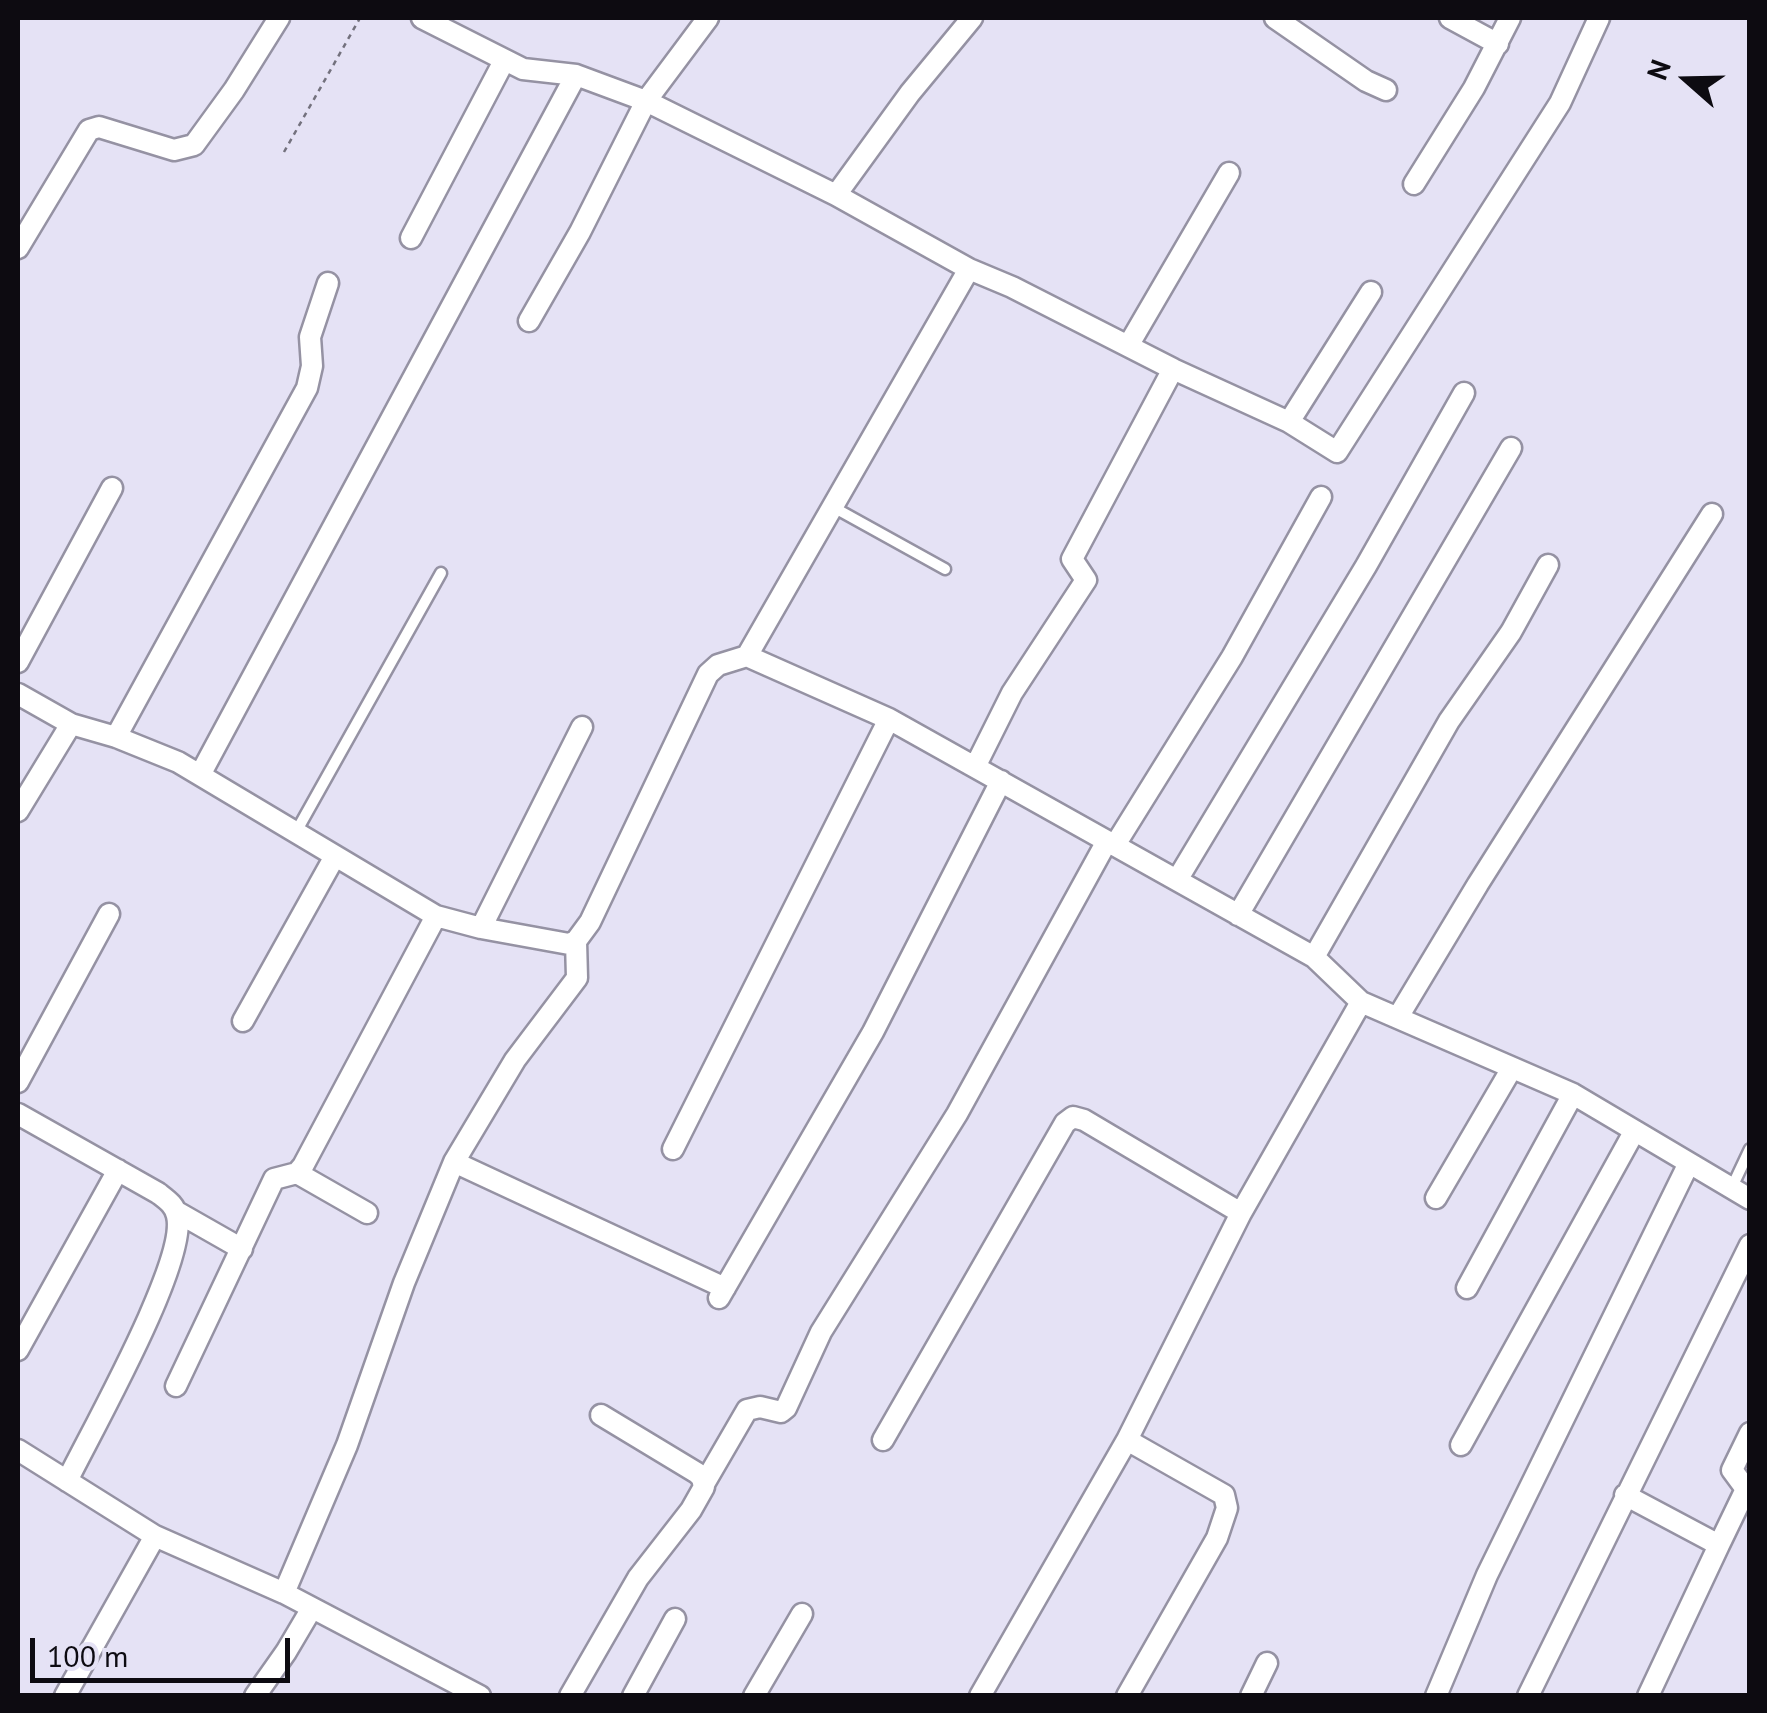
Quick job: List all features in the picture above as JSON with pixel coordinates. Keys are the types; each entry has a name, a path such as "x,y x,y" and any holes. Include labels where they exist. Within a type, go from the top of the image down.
{"street":[{"path":"18,248 90,130 99,127 174,150 194,145 279,18"},
{"path":"422,18 504,60 541,73 576,75 646,102 836,195 968,269 1288,422 1337,452 1560,103 1599,18"},
{"path":"529,322 646,102 708,18"},
{"path":"836,195 910,92 972,18"},
{"path":"1275,18 1366,82 1386,90"},
{"path":"1450,18 1498,44"},
{"path":"1414,184 1510,18"},
{"path":"411,238 504,60"},
{"path":"200,775 576,75"},
{"path":"1128,346 1230,173"},
{"path":"747,656 968,269"},
{"path":"116,737 306,388 312,366 310,337 328,283"},
{"path":"1288,422 1371,292"},
{"path":"975,766 1012,693 1086,580 1072,560 1173,369"},
{"path":"1176,880 1366,566 1464,393"},
{"path":"1238,915 1511,448"},
{"path":"18,662 112,488"},
{"path":"570,1696 638,1578 691,1510 747,1410 760,1407 781,1412 786,1408 820,1332 957,1114 1111,843 1232,657 1322,497"},
{"path":"1398,1017 1712,514"},
{"path":"1314,957 1449,721 1511,632 1548,565"},
{"path":"284,1593 348,1445 404,1283 454,1162 516,1060 577,978 576,941 590,922 708,674 718,665 747,656 889,719 1314,957 1361,1002 1572,1094 1740,1194"},
{"path":"18,694 71,724 157,752 436,916 562,944 576,941"},
{"path":"673,1149 889,719"},
{"path":"18,811 71,724"},
{"path":"481,928 582,727"},
{"path":"454,1162 722,1293 873,1032 1001,781"},
{"path":"243,1020 335,856"},
{"path":"18,1082 109,914"},
{"path":"297,1174 436,916"},
{"path":"980,1696 1127,1440 1241,1213 1361,1002"},
{"path":"1436,1198 1512,1068"},
{"path":"1467,1288 1572,1094"},
{"path":"18,1114 118,1170 170,1202 177,1212 242,1248"},
{"path":"883,1440 1065,1123 1073,1117 1241,1213"},
{"path":"1461,1445 1634,1132"},
{"path":"1436,1696 1487,1575 1689,1162"},
{"path":"18,1350 118,1170"},
{"path":"176,1386 278,1176 297,1174 368,1212"},
{"path":"66,1481 164,1284 177,1243 177,1212"},
{"path":"1528,1696 1750,1245"},
{"path":"601,1415 696,1474 704,1484"},
{"path":"1648,1696 1746,1489 1732,1470 1750,1433"},
{"path":"1127,1440 1224,1496 1227,1508 1216,1538 1127,1696"},
{"path":"18,1450 155,1536 284,1593 480,1696"},
{"path":"1625,1495 1719,1545"},
{"path":"65,1696 155,1536"},
{"path":"255,1696 312,1608"},
{"path":"754,1696 802,1614"},
{"path":"633,1696 675,1619"},
{"path":"1251,1696 1267,1663"}],"lane":[{"path":"832,506 945,569"},
{"path":"296,832 442,573"},
{"path":"1740,1194 1750,1149"}],"path":[{"path":"284,152 360,18"}]}
